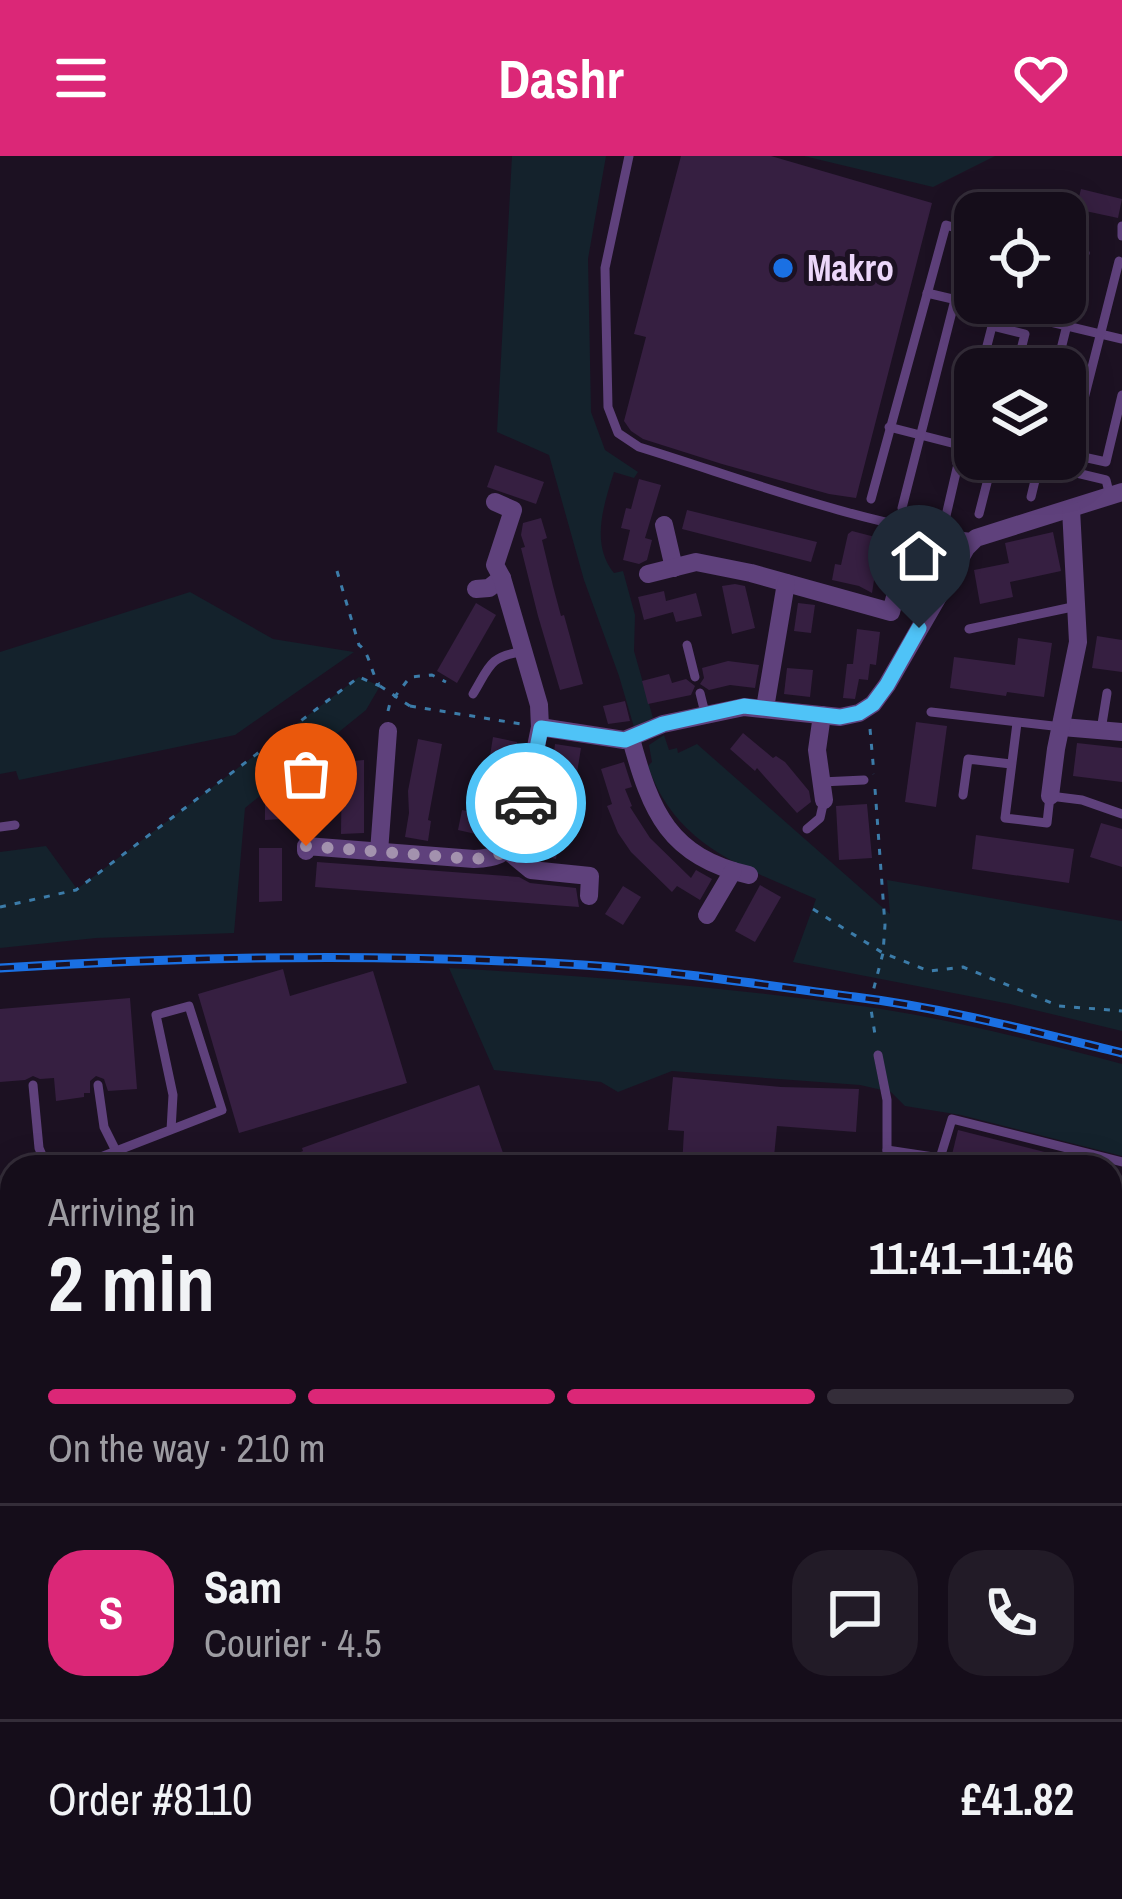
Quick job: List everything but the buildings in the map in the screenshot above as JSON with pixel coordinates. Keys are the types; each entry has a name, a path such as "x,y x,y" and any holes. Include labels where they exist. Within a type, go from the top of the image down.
{"street":[{"path":"541,728 631,739 663,724 744,706 840,717 859,713 887,685 965,548 976,538 1116,494"},
{"path":"306,851 306,846 495,858 508,851 518,836 541,728 495,565 513,510 495,502"},
{"path":"1050,796 1078,643 1071,509"},
{"path":"664,524 674,568"},
{"path":"648,574 696,562 891,612 907,552"},
{"path":"476,589 502,578"},
{"path":"765,707 786,583"},
{"path":"822,715 817,750 823,791"},
{"path":"1062,727 1122,732"},
{"path":"379,852 388,731"},
{"path":"631,739 644,788 672,834 697,856 741,873 707,915"},
{"path":"508,851 531,870 590,876 589,896"}],"lane":[{"path":"629,156 605,268 608,407 618,433 639,447 856,514 976,538"},
{"path":"871,499 946,225 954,227"},
{"path":"1122,226 1122,236"},
{"path":"1086,386 1118,261"},
{"path":"927,293 954,300"},
{"path":"902,508 954,304"},
{"path":"1062,324 1122,339"},
{"path":"1061,348 1066,325"},
{"path":"986,348 992,326 1025,334 1021,348"},
{"path":"1086,458 1106,462 1122,395"},
{"path":"890,428 954,444"},
{"path":"1086,475 1106,480 1116,494"},
{"path":"945,520 954,477"},
{"path":"980,514 988,480"},
{"path":"1031,497 1033,480"},
{"path":"969,629 1077,606"},
{"path":"687,644 695,677"},
{"path":"473,694 494,659 521,652"},
{"path":"700,692 705,713"},
{"path":"1101,730 1107,694"},
{"path":"931,712 1062,727"},
{"path":"1017,723 1005,818 1047,823 1050,796 1082,800 1122,814"},
{"path":"963,795 968,759 1011,764"},
{"path":"807,830 820,818 823,791 864,780"},
{"path":"0,827 15,825"},
{"path":"106,1155 221,1111 189,1006 156,1015 173,1095 171,1130"},
{"path":"878,1055 887,1100 887,1155"},
{"path":"33,1085 42,1155"},
{"path":"98,1085 104,1126 116,1151"},
{"path":"941,1155 952,1119 1094,1155"},
{"path":"887,1150 920,1155"}],"path":[{"path":"338,571 359,645 367,651 371,673 380,686"},
{"path":"388,731 390,703 410,677 432,675 446,682"},
{"path":"0,907 76,890 359,677 410,706 541,728"},
{"path":"867,708 884,903 883,953 870,1003 878,1055"},
{"path":"812,909 883,953 929,971 963,967 1059,1006 1122,1011"}],"shaded area":[{"path":"512,156 606,156 588,259 591,412 605,450 638,472 634,478 614,472 601,537 614,573 623,571 635,615 634,651 653,718 634,727 584,580 549,455 497,432"},
{"path":"804,156 995,156 933,187"},
{"path":"190,592 273,639 354,652 235,735 19,780 16,771 0,774 0,652"},
{"path":"359,677 380,686 366,710 245,808 234,933 96,938 0,948 0,852 46,846 77,889"},
{"path":"664,735 669,750 677,748 678,753 697,744 890,914 887,880 1122,921 1122,1031 793,962 816,899 716,851 676,816 648,766 652,762 649,745"},
{"path":"449,968 656,983 861,1006 959,1024 1122,1064 1122,1155 905,1106 891,1092 860,1085 672,1071 618,1092 601,1082 494,1070"}],"railway":[{"path":"0,968 292,958 583,965 889,1002 1122,1053"}],"way so far":[{"path":"306,846 495,858 508,851 518,836 526,803"}],"place":[{"name":"Makro","path":"783,268"}],"route":[{"path":"526,803 541,728 625,740 663,724 744,706 840,717 859,713 887,685 919,628"}]}
